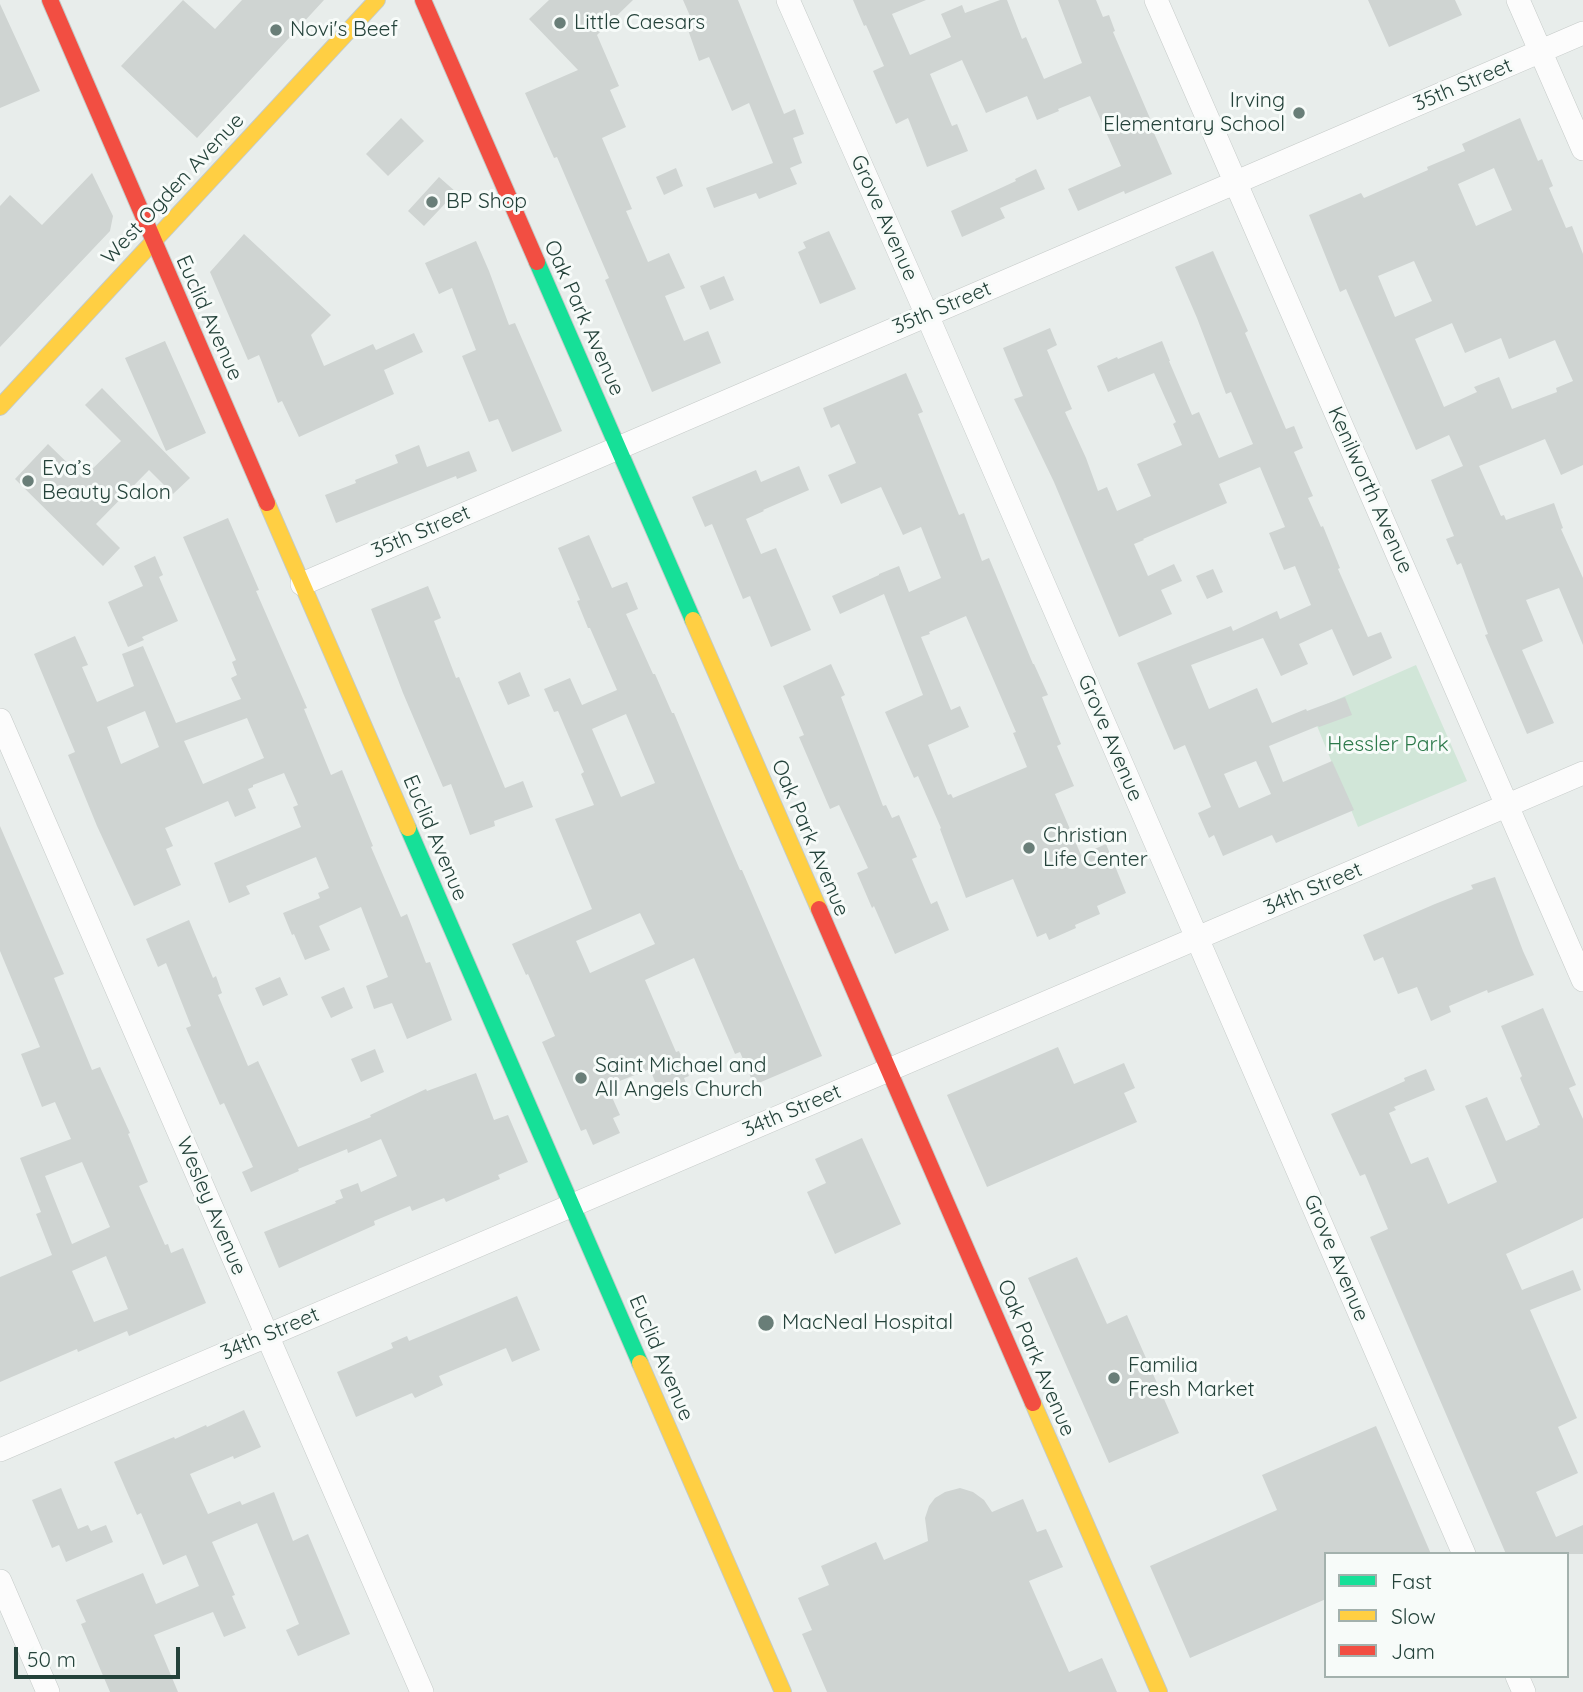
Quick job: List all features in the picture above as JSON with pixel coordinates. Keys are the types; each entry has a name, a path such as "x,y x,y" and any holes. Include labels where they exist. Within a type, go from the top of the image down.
{"street":[{"name":"Euclid Avenue","path":"50,0 783,1692"},
{"name":"West Ogden Avenue","path":"0,407 377,0"},
{"name":"Oak Park Avenue","path":"423,0 1159,1692"},
{"name":"Grove Avenue","path":"788,0 927,314 1463,1552"},
{"name":"Kenilworth Avenue","path":"1156,0 1583,980"},
{"path":"1518,0 1583,149"},
{"name":"35th Street","path":"302,583 1583,33"},
{"name":"Wesley Avenue","path":"0,720 422,1692"},
{"name":"34th Street","path":"0,1450 1583,773"},
{"path":"0,1581 48,1692"}],"green space":[{"name":"Hessler Park","path":"1416,665 1467,781 1358,827 1311,711"}],"building":[{"path":"183,0 215,29 242,0 324,0 197,138 121,66"},
{"path":"549,0 633,0 597,35 619,86 610,90 626,127 602,138 632,209 626,211 648,262 669,253 685,288 665,296 684,341 708,331 721,363 652,392 605,280 609,278 557,157 554,158 525,93 578,70 529,19"},
{"path":"683,0 738,0 784,114 795,109 804,134 793,138 802,163 790,168 797,184 759,199 756,193 714,208 706,188 773,163 749,103 732,111 709,57 699,61 687,27 694,25"},
{"path":"853,0 926,0 892,14 910,55 951,37 941,14 962,5 965,13 1007,0 1022,39 1026,37 1044,79 1082,63 1058,0 1096,0 1103,17 1109,15 1115,31 1113,32 1172,174 1078,211 1068,189 1121,166 1090,96 1037,120 1027,96 986,113 962,60 930,74 952,126 957,124 968,151 927,167 908,118 896,124 873,71 884,66"},
{"path":"1368,0 1455,0 1462,15 1389,47"},
{"path":"0,4 40,91 0,108"},
{"path":"401,118 424,141 388,176 366,154"},
{"path":"1520,118 1538,161 1542,159 1553,186 1549,188 1566,228 1572,226 1583,254 1583,465 1561,475 1545,439 1479,466 1501,516 1504,515 1506,520 1554,503 1563,528 1561,529 1583,578 1583,645 1559,588 1526,600 1543,641 1522,650 1554,723 1527,734 1485,635 1488,634 1461,563 1457,565 1446,539 1454,536 1431,480 1463,466 1449,435 1416,450 1346,289 1340,292 1309,215 1361,193 1364,198 1428,170 1427,167 1465,151 1462,144","holes":["1494,168 1512,210 1476,226 1458,184","1414,261 1432,301 1395,317 1378,276","1452,323 1465,353 1501,338 1509,359 1555,340 1573,381 1556,388 1557,392 1512,409 1499,377 1474,387 1477,392 1444,407 1415,339"]},
{"path":"676,168 683,186 664,195 656,177"},
{"path":"1036,169 1045,189 1000,208 1005,218 962,237 951,211"},
{"path":"92,173 113,216 110,231 0,347 0,206 10,195 42,225"},
{"name":"BP Shop","path":"439,177 456,192 424,226 408,211"},
{"path":"829,231 856,289 820,304 798,252 806,248 803,242"},
{"path":"244,234 331,315 311,335 324,366 373,344 376,350 414,333 423,352 384,370 394,394 299,437 282,401 278,403 259,355 248,360 210,272"},
{"path":"476,241 509,325 515,323 562,431 512,452 498,419 489,422 462,356 476,350 452,288 439,294 425,263"},
{"path":"1213,251 1286,429 1294,426 1303,448 1294,452 1313,496 1308,498 1321,527 1323,526 1340,568 1338,569 1368,637 1381,632 1392,658 1353,676 1332,629 1299,644 1308,664 1281,676 1263,638 1191,665 1209,709 1257,688 1272,723 1345,697 1352,715 1269,746 1283,782 1332,761 1354,810 1276,843 1272,835 1223,856 1214,835 1209,838 1198,813 1211,807 1185,745 1174,750 1137,663 1231,626 1233,631 1277,611 1280,619 1311,605 1295,566 1284,570 1269,533 1285,527 1260,467 1219,484 1227,503 1134,544 1148,576 1174,564 1182,581 1161,590 1172,614 1119,637 1054,482 1014,399 1023,396 1003,348 1050,328 1057,345 1047,350 1072,409 1065,412 1098,491 1107,487 1117,511 1151,496 1137,464 1182,445 1173,424 1176,422 1154,373 1108,392 1097,366 1162,341 1192,415 1199,412 1219,458 1253,444 1231,392 1226,394 1175,267","holes":["1256,761 1271,794 1239,808 1224,774"]},
{"path":"724,276 734,300 710,310 700,286"},
{"path":"165,341 206,433 166,451 125,358"},
{"path":"906,373 923,412 918,414 959,515 964,513 982,561 989,558 1048,695 1042,697 1061,744 1057,746 1074,786 1055,794 1081,855 1106,844 1126,893 1097,906 1100,914 1075,925 1076,928 1049,940 1046,933 1037,937 1013,879 966,898 941,828 918,776 914,778 885,712 923,695 884,594 840,614 832,596 899,566 909,592 941,578 921,527 903,535 881,487 841,504 828,475 856,463 839,424 831,428 823,408","holes":["966,616 1016,732 1013,733 1027,767 953,798 951,794 948,795 928,745 969,727 960,706 951,710 921,637"]},
{"path":"102,388 190,478 173,494 149,470 96,524 120,548 103,566 15,479 48,444 83,478 121,441 85,405"},
{"path":"419,445 427,467 469,451 477,471 457,479 456,476 336,523 325,495 398,463 395,455"},
{"path":"799,466 809,490 746,519 761,554 776,548 811,630 771,647 750,596 743,599 712,524 705,527 692,497 756,470 761,482"},
{"path":"228,518 259,590 256,591 307,708 304,709 331,775 342,770 401,917 407,914 426,963 430,962 452,1020 407,1039 392,1003 374,1009 366,986 388,977 361,907 319,926 330,950 305,960 283,913 320,898 318,893 329,888 316,857 246,886 250,894 229,903 214,863 301,827 293,807 298,805 284,773 248,789 256,808 235,817 228,801 165,828 173,846 166,849 181,885 134,906 68,755 75,752 34,654 75,636 88,665 82,667 97,702 134,686 122,654 143,646 176,723 241,699 231,678 237,675 232,662 236,660 183,537","holes":["145,711 159,747 121,764 107,727","247,718 264,758 203,784 184,741"]},
{"path":"589,535 612,588 627,582 638,609 626,614 674,713 822,1056 754,1085 740,1052 735,1054 694,958 645,980 689,1076 684,1078 689,1091 662,1100 650,1069 607,1086 620,1115 613,1118 620,1133 593,1145 586,1129 581,1131 542,1042 555,1036 512,944 592,909 555,819 594,805 581,774 584,772 558,711 554,712 544,689 570,678 582,705 617,690 588,628 577,601 580,600 558,548","holes":["626,714 655,783 621,797 592,729","640,913 655,944 590,973 576,941"]},
{"path":"155,556 163,575 159,577 178,621 142,637 144,640 128,647 108,602 143,586 134,566"},
{"path":"1213,569 1223,592 1207,599 1196,576"},
{"path":"428,586 441,618 434,621 505,788 523,781 533,807 494,821 495,826 470,835 451,784 443,787 371,609"},
{"path":"831,664 845,695 841,697 883,806 886,805 892,818 899,815 917,857 912,859 931,904 937,901 949,930 895,954 857,873 868,868 839,805 830,809 799,737 804,735 783,686"},
{"path":"520,672 530,696 508,705 498,682"},
{"path":"0,826 64,974 54,978 92,1070 100,1067 130,1133 128,1134 148,1182 139,1186 165,1245 168,1244 171,1253 183,1248 206,1303 129,1336 127,1331 78,1352 77,1349 0,1382 0,1277 52,1255 36,1214 41,1212 20,1158 71,1139 55,1102 42,1107 21,1054 40,1047 0,951","holes":["82,1162 110,1227 72,1244 45,1176","106,1256 128,1309 94,1322 72,1271"]},
{"path":"1495,877 1534,975 1449,1006 1451,1012 1431,1021 1417,987 1398,994 1383,957 1374,961 1363,935 1473,889 1471,885"},
{"path":"189,920 213,978 216,976 222,993 218,995 248,1066 258,1061 298,1147 371,1117 370,1115 426,1089 427,1091 476,1073 494,1120 508,1115 528,1162 498,1175 500,1179 446,1202 444,1198 412,1211 410,1206 374,1221 375,1225 279,1268 264,1232 336,1203 335,1201 343,1198 340,1190 358,1183 361,1192 397,1176 381,1139 348,1153 347,1149 251,1192 242,1172 253,1167 224,1103 220,1105 186,1028 191,1026 166,963 158,967 146,939"},
{"path":"280,977 288,995 263,1006 255,988"},
{"path":"344,987 353,1008 331,1018 321,997"},
{"path":"1543,1008 1576,1085 1569,1088 1583,1119 1583,1218 1506,1254 1522,1290 1573,1270 1581,1290 1530,1310 1577,1418 1558,1427 1578,1473 1536,1492 1556,1537 1583,1525 1583,1554 1505,1552 1370,1237 1388,1229 1365,1174 1360,1176 1331,1114 1426,1069 1435,1090 1394,1107 1396,1110 1389,1113 1411,1164 1428,1157 1448,1204 1497,1182 1465,1106 1487,1097 1506,1141 1540,1125 1501,1026"},
{"path":"1058,1047 1074,1084 1124,1063 1135,1088 1124,1093 1137,1122 987,1187 947,1095"},
{"path":"375,1049 384,1072 361,1082 351,1059"},
{"path":"862,1138 901,1224 835,1254 807,1192 826,1183 815,1159"},
{"name":"Familia Fresh Market","path":"1077,1257 1107,1324 1127,1315 1179,1433 1109,1463 1028,1278"},
{"path":"517,1296 540,1350 512,1362 506,1348 439,1376 443,1385 415,1398 412,1393 356,1417 337,1372 393,1348 391,1343 407,1336 409,1341"},
{"path":"244,1410 261,1447 190,1474 208,1514 240,1501 242,1505 274,1492 293,1541 308,1534 350,1634 298,1656 286,1630 299,1624 257,1523 212,1542 246,1628 224,1637 213,1612 154,1635 178,1692 110,1692 81,1624 86,1622 76,1600 143,1573 156,1604 199,1586 186,1555 163,1565 141,1513 137,1515 114,1462"},
{"path":"1376,1426 1430,1552 1324,1552 1324,1600 1190,1658 1150,1566 1277,1510 1262,1475"},
{"path":"61,1488 78,1529 88,1525 91,1531 106,1525 113,1542 66,1562 59,1545 52,1548 32,1500"},
{"path":"960,1488 973,1492 984,1500 992,1512 1023,1499 1037,1532 1046,1529 1063,1567 1029,1581 1069,1672 1102,1658 1117,1692 827,1692 802,1634 812,1630 798,1598 829,1585 821,1566 876,1542 884,1560 928,1541 925,1518 929,1506 945,1492"}],"traffic: fast":[{"path":"537,262 693,620"},
{"path":"408,828 640,1363"}],"traffic: slow":[{"path":"0,407 377,0"},
{"path":"267,503 408,828"},
{"path":"693,620 819,909"},
{"path":"640,1363 783,1692"},
{"path":"1033,1403 1159,1692"}],"traffic: jam":[{"path":"50,0 267,503"},
{"path":"423,0 537,262"},
{"path":"819,909 1033,1403"}],"place":[{"name":"Little Caesars","path":"560,23"},
{"name":"Novi's Beef","path":"276,30"},
{"name":"Irving Elementary School","path":"1299,113"},
{"name":"BP Shop","path":"432,202"},
{"name":"Eva’s Beauty Salon","path":"28,481"},
{"name":"Christian Life Center","path":"1029,848"},
{"name":"Saint Michael and All Angels Church","path":"581,1078"},
{"name":"MacNeal Hospital","path":"766,1323"},
{"name":"Familia Fresh Market","path":"1114,1378"}]}
